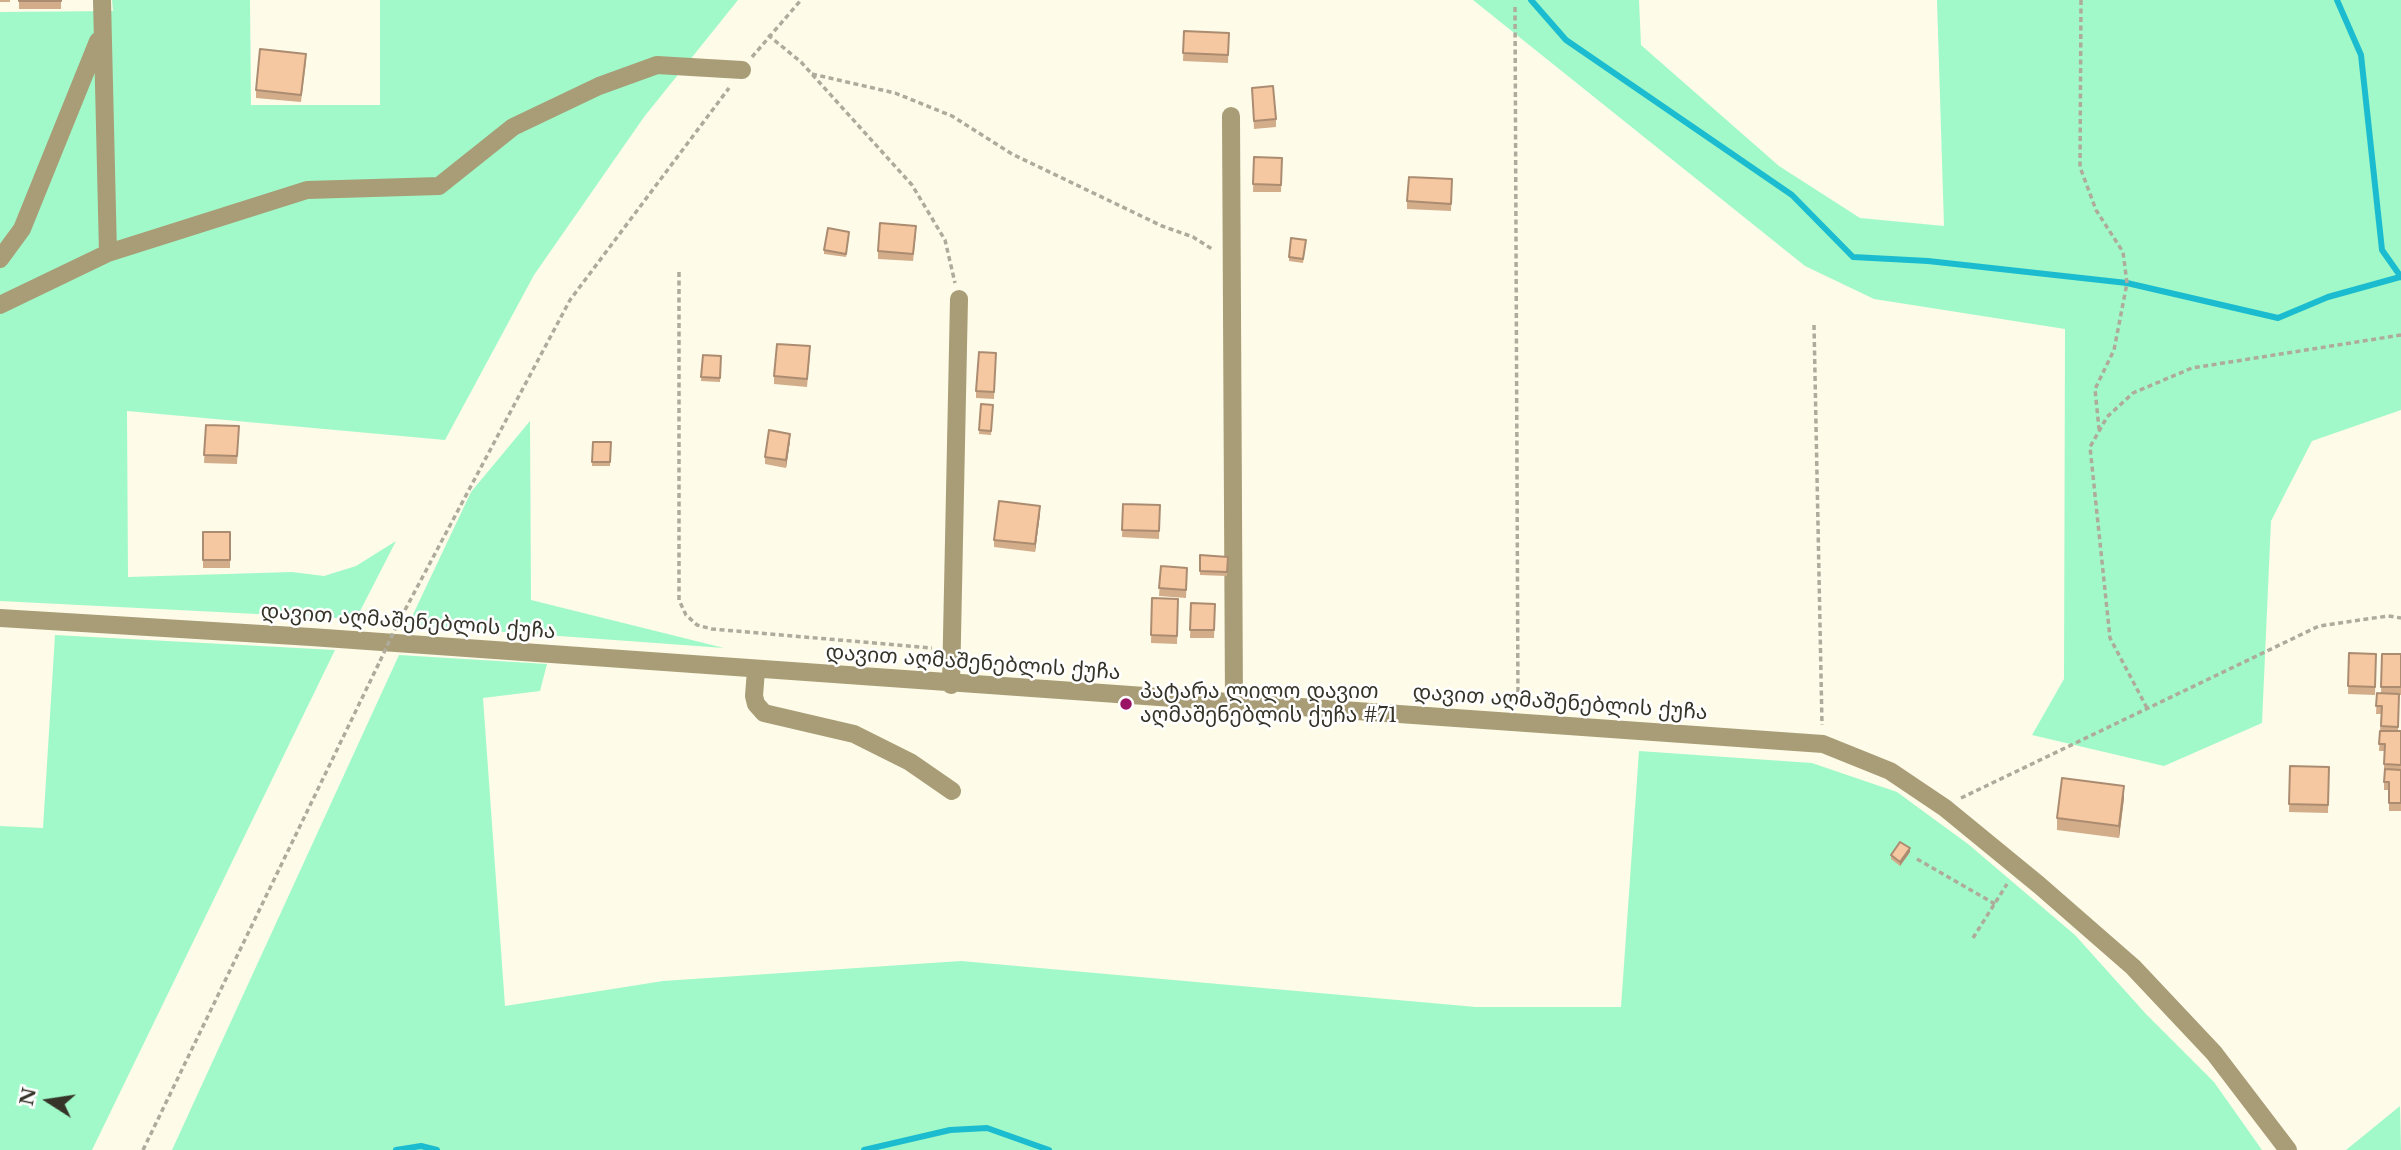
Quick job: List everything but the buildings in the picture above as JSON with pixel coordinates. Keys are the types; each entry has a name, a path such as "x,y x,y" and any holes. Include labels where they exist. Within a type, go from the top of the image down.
{"street":[{"path":"102,0 108,253"},
{"path":"0,259 22,229 102,31"},
{"path":"0,305 108,253 307,190 439,186 513,127 599,86 657,65 742,70"},
{"path":"1231,116 1234,704"},
{"path":"951,685 959,299"},
{"name":"დავით აღმაშენებლის ქუჩა","path":"0,618 311,637 951,685 1823,744 1890,771 1945,808 2133,967 2214,1053 2288,1150"},
{"path":"756,670 754,696 756,704 764,713 854,734 910,762 952,790"}],"path":[{"path":"143,1150 397,625 570,300 768,35 801,0"},
{"path":"2081,0 2080,167 2096,211 2123,252 2127,283 2114,350 2095,389 2099,431"},
{"path":"1515,6 1518,723"},
{"path":"768,35 812,74 912,185 944,240 959,299"},
{"path":"812,74 895,93 952,117 1012,154 1162,226 1194,237 1232,262"},
{"path":"679,272 679,600 687,615 697,625 712,629 952,650"},
{"path":"1814,325 1823,744"},
{"path":"2147,708 2110,638 2090,447 2107,416 2133,393 2192,368 2401,335"},
{"path":"1945,808 2319,626 2388,616 2401,618"},
{"path":"1917,859 1995,904"},
{"path":"1973,938 2018,867"}],"green space":[{"path":"112,0 250,0 251,105 380,105 380,0 738,0 644,117 534,275 445,440 127,411 128,577 292,572 324,576 356,566 396,541 356,619 0,601 0,12 113,11"},
{"path":"1473,0 1639,0 1641,45 1779,166 1860,218 1944,226 1937,0 2401,0 2401,410 2312,441 2271,521 2262,723 2164,766 2032,735 2064,679 2065,329 1874,299 1805,266"},
{"path":"530,421 531,600 724,648 408,625 471,492"},
{"path":"55,635 335,650 92,1150 0,1150 0,826 43,828"},
{"path":"399,655 547,664 540,691 483,698 505,1006 663,981 961,961 1476,1007 1621,1007 1639,751 1812,763 1897,792 1968,844 2075,935 2146,1014 2214,1082 2262,1150 172,1150"},
{"path":"2400,1106 2401,1150 2346,1150"}],"waterway":[{"path":"1531,0 1566,40 1792,195 1853,257 1928,261 2127,283 2278,318 2328,297 2400,277"},
{"path":"2337,0 2361,55 2382,250 2401,277"},
{"path":"864,1150 950,1130 987,1128 1049,1150"},
{"path":"396,1150 421,1146 437,1150"}],"place":[{"name":"პატარა ლილო დავით აღმაშენებლის ქუჩა #71","path":"1126,704"}]}
